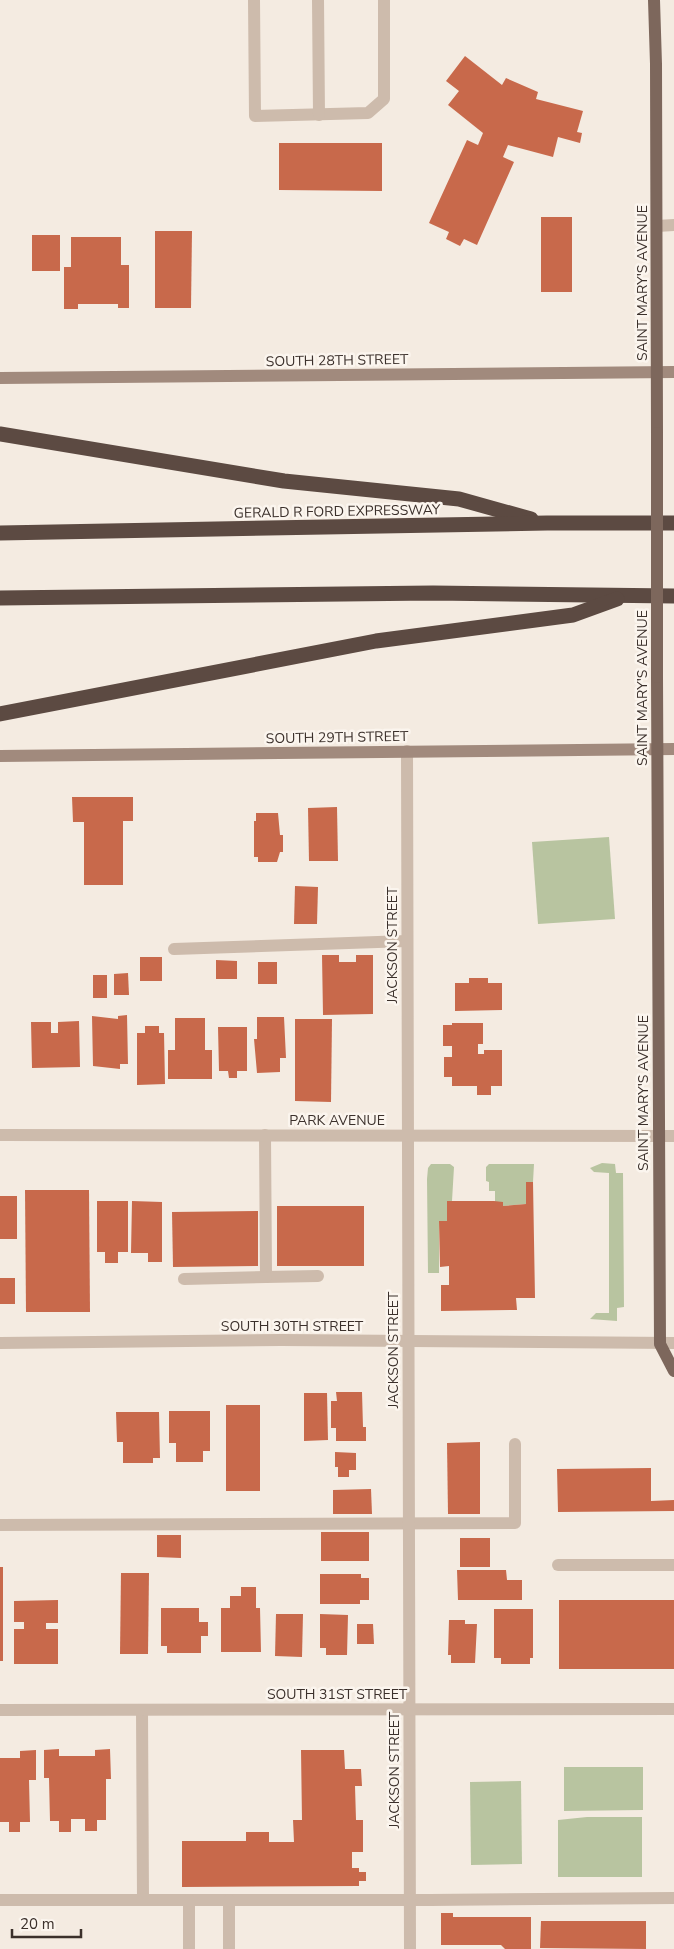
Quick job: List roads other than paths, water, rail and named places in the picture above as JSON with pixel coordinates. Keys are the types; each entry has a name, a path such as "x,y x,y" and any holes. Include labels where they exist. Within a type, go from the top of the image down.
{"highway":[{"path":"0,434 284,481 460,499 546,523"},
{"name":"GERALD R FORD EXPRESSWAY","path":"0,533 546,523 674,524"},
{"path":"0,598 433,593 674,596"},
{"path":"0,714 376,640 573,615 624,596"}],"main road":[{"name":"SAINT MARY'S AVENUE","path":"654,0 657,226 660,1344 674,1372"},
{"name":"SOUTH 28TH STREET","path":"0,378 674,372"},
{"name":"SOUTH 29TH STREET","path":"0,756 407,750 674,749"}],"street":[{"path":"254,0 255,116 368,114 384,99 384,0"},
{"path":"318,0 319,115"},
{"path":"657,226 674,226"},
{"name":"JACKSON STREET","path":"407,750 410,1949"},
{"path":"174,949 407,941"},
{"name":"PARK AVENUE","path":"0,1135 408,1134 674,1136"},
{"path":"265,1135 266,1277"},
{"path":"184,1279 318,1276"},
{"name":"SOUTH 30TH STREET","path":"0,1342 408,1341 674,1343"},
{"path":"0,1525 515,1523 515,1444"},
{"path":"558,1565 674,1565"},
{"name":"SOUTH 31ST STREET","path":"0,1710 674,1709"},
{"path":"142,1710 143,1900"},
{"path":"0,1900 674,1898"},
{"path":"189,1900 189,1949"},
{"path":"229,1900 229,1949"}]}
